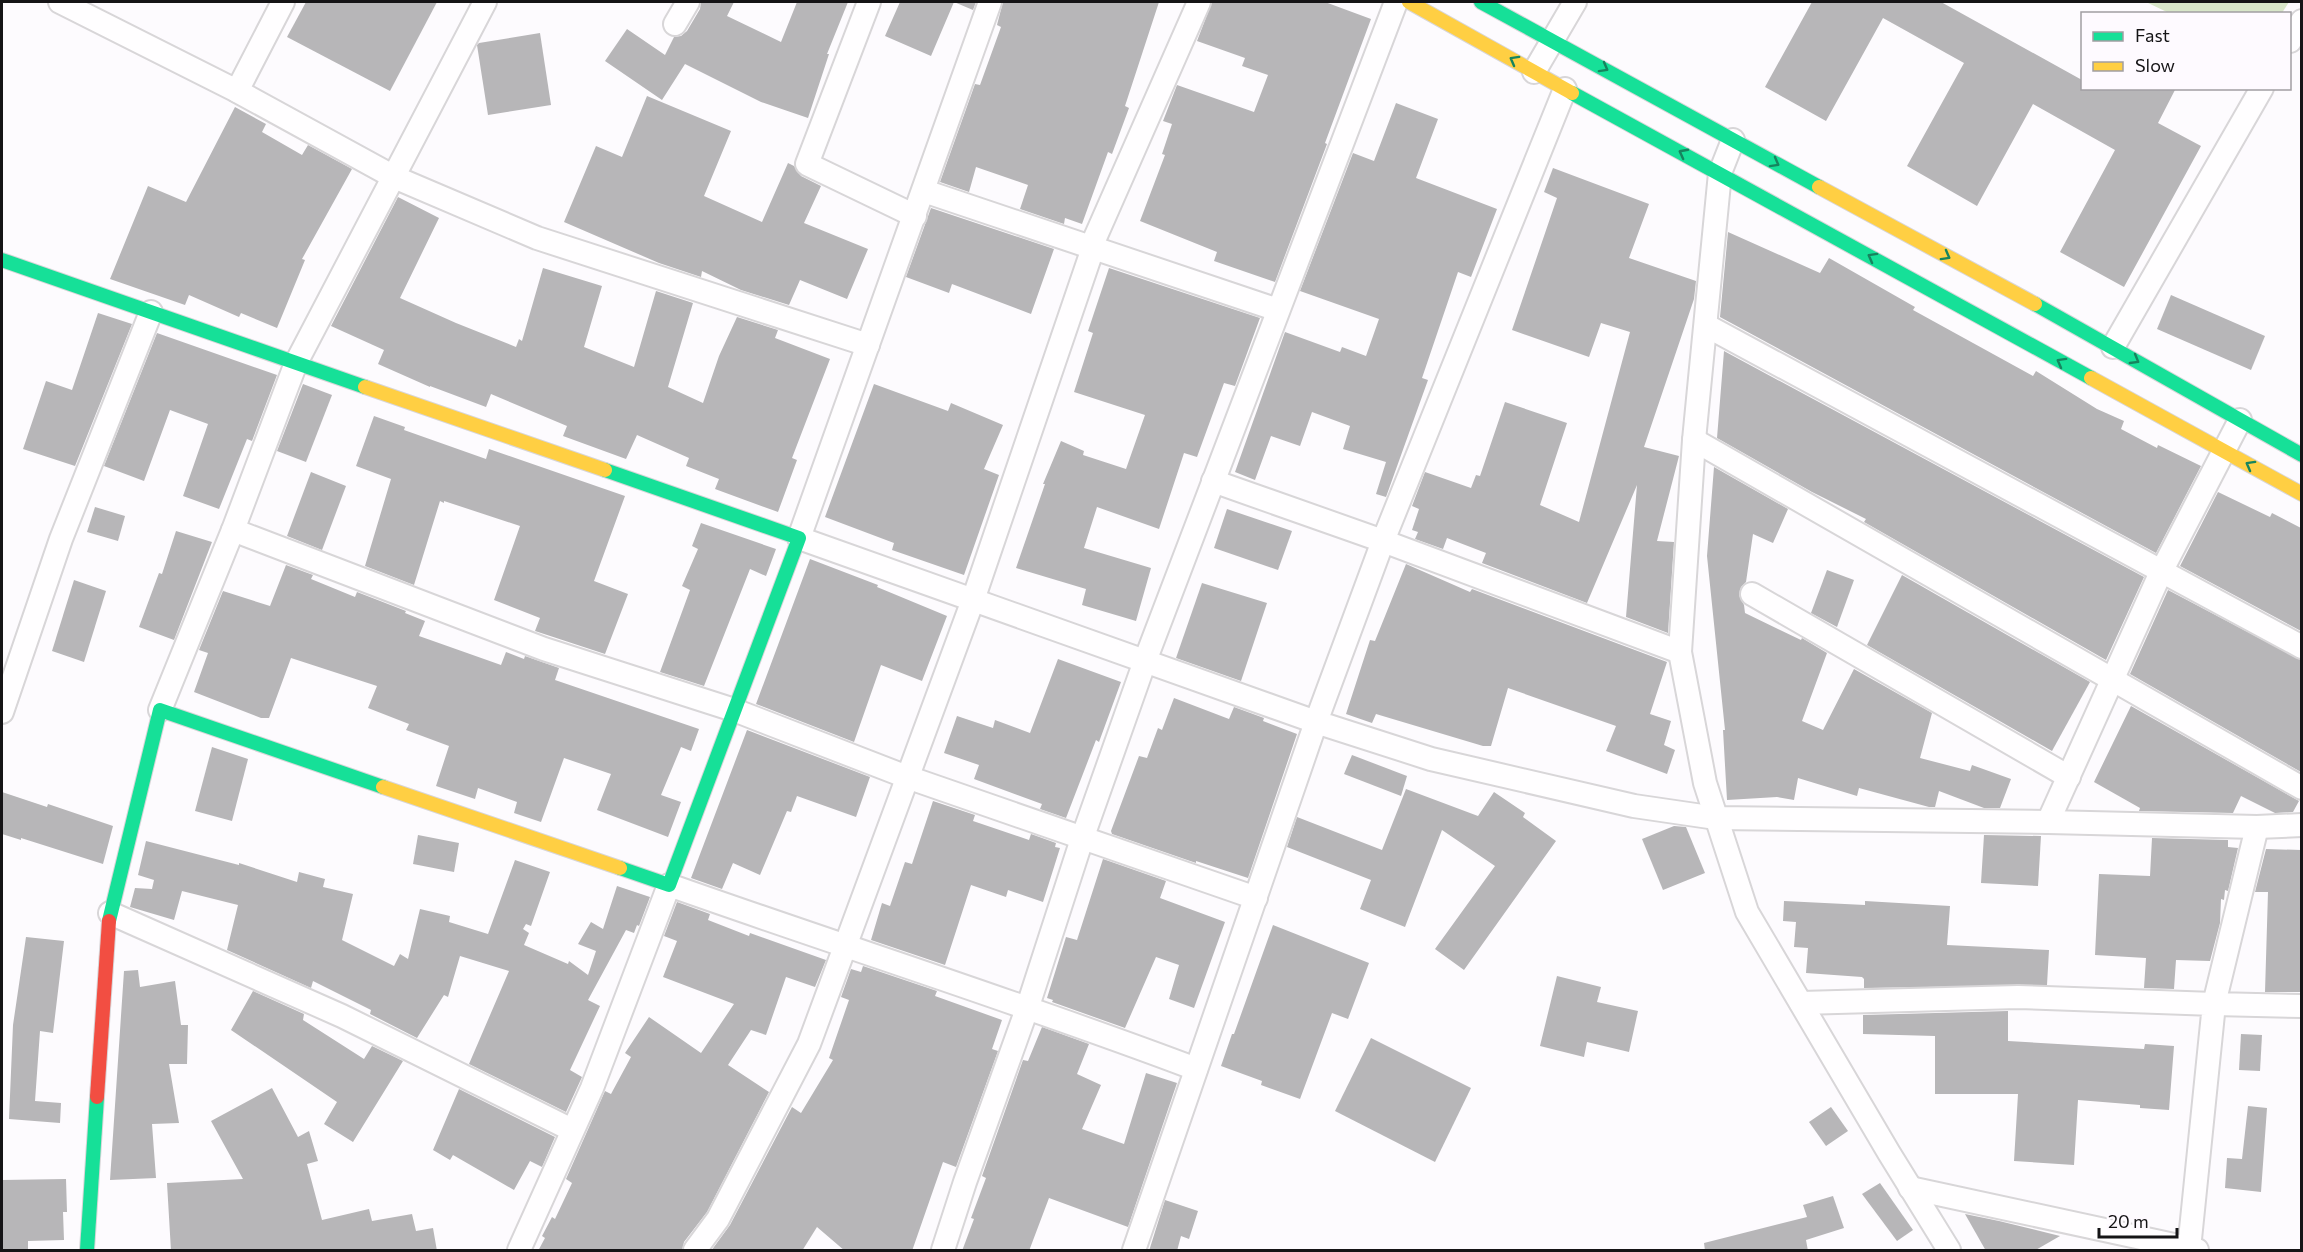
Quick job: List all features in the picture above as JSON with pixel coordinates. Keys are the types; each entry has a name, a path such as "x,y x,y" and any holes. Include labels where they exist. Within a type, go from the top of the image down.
{"street":[{"path":"60,2 237,91 394,177 537,238 868,345"},
{"path":"237,91 283,2"},
{"path":"87,1251 110,913 160,710 233,530 296,363 485,2"},
{"path":"675,24 688,2"},
{"path":"869,2 807,164 915,216"},
{"path":"519,1251 592,1088 669,885 799,538 990,2"},
{"path":"1095,248 1091,247 1199,2"},
{"path":"943,1251 965,1182 1028,1006 1082,839 1145,661 1396,2"},
{"path":"1409,2 2301,494"},
{"path":"1481,2 2113,347 2301,455"},
{"path":"1534,72 1575,2"},
{"path":"2291,38 2301,21"},
{"path":"1134,1251 1316,722 1383,541 1565,89"},
{"path":"2113,347 2261,90"},
{"path":"1733,140 1720,173 1707,326 1694,440 1680,652 1705,783 1747,912 1949,1251"},
{"path":"924,191 1278,310"},
{"path":"695,1251 718,1219 809,1044 843,946 973,600 1092,248 1095,248"},
{"path":"2,260 799,538 1316,722 1431,759 1634,806 1716,818 2257,827 2301,825"},
{"path":"2,712 61,539 151,312"},
{"path":"1707,326 2301,646"},
{"path":"2048,822 2161,572 2240,420"},
{"path":"1694,440 2301,788"},
{"path":"1213,481 1383,541 1680,652"},
{"path":"233,530 544,649 734,710 907,777 1256,898"},
{"path":"1752,594 2069,777"},
{"path":"160,710 843,946 1028,1006 1196,1069"},
{"path":"1910,1188 2193,1250 2214,1004 2257,827"},
{"path":"110,913 342,1016 572,1130"},
{"path":"1801,1003 2018,997 2301,1006"}],"green space":[{"path":"2146,2 2289,2 2283,12 2167,12"}],"building":[{"path":"306,2 437,2 390,91 287,37"},
{"path":"701,2 734,2 727,16 781,42 797,2 848,2 827,54 829,54 808,118 761,102 685,64 662,100 605,61 627,29 665,55 674,37 681,36 687,31 700,9"},
{"path":"900,2 954,2 931,56 885,36"},
{"path":"954,2 976,2 973,10"},
{"path":"1003,2 1159,2 1125,106 1129,108 1112,154 1108,152 1082,224 1065,218 1064,224 1020,209 1028,185 976,167 969,192 940,182 975,84 980,85 1001,27 997,25"},
{"path":"1212,2 1325,2 1371,19 1275,282 1214,261 1217,252 1140,221 1165,155 1162,154 1172,124 1163,121 1177,85 1254,112 1268,75 1242,66 1245,58 1197,41"},
{"path":"1812,2 1941,2 2081,79 2081,90 2175,90 2158,123 2201,146 2124,287 2060,252 2115,150 2033,104 1977,206 1907,166 1964,63 1883,18 1826,121 1765,87"},
{"path":"540,33 551,105 488,115 477,45"},
{"path":"647,96 731,131 704,196 762,222 788,163 794,166 801,176 821,186 804,223 868,249 847,299 800,280 789,305 741,290 702,271 701,277 659,263 564,222 596,146 622,157"},
{"path":"1396,103 1438,119 1416,178 1497,209 1471,277 1458,272 1422,378 1428,380 1386,497 1376,494 1386,462 1343,449 1350,426 1312,412 1300,446 1271,436 1255,480 1235,472 1285,332 1340,352 1342,347 1366,356 1379,319 1300,291 1353,153 1374,161"},
{"path":"235,107 266,124 262,132 302,155 308,145 352,169 302,259 305,260 277,328 241,313 239,317 189,295 185,305 110,279 148,186 186,202"},
{"path":"1553,168 1649,204 1629,258 1696,281 1694,299 1644,447 1679,456 1657,541 1674,542 1668,633 1626,617 1637,485 1587,603 1482,563 1486,553 1447,538 1443,549 1415,539 1418,532 1412,530 1419,509 1412,506 1425,472 1471,488 1476,475 1480,476 1505,402 1567,423 1540,505 1579,522 1630,332 1601,323 1589,357 1512,330 1557,198 1544,192"},
{"path":"398,197 439,218 400,298 516,347 519,339 522,341 543,268 602,286 584,347 634,367 656,291 693,303 668,387 703,403 719,356 737,317 778,330 775,338 830,359 792,458 797,460 778,512 715,489 719,479 686,466 689,458 637,435 626,459 563,436 567,426 491,394 486,407 430,387 378,364 384,350 331,326"},
{"path":"931,208 1054,249 1031,314 952,284 949,293 906,277"},
{"path":"1728,232 1820,273 1829,258 1915,307 1913,310 2033,376 2036,371 2097,409 2124,421 2121,429 2157,448 2158,445 2201,466 2156,553 1720,317"},
{"path":"1109,268 1260,318 1235,386 1224,383 1197,457 1184,453 1159,529 1097,507 1084,548 1151,568 1136,621 1082,605 1086,589 1016,568 1045,484 1043,484 1061,441 1084,451 1083,455 1126,469 1145,415 1074,392 1093,333 1088,331"},
{"path":"2171,295 2265,336 2251,370 2157,329"},
{"path":"98,313 132,324 75,466 23,449 46,381 72,390"},
{"path":"157,333 277,375 252,441 247,439 219,509 183,496 208,424 170,410 144,481 104,466"},
{"path":"1724,351 2144,577 2106,660 1864,522 1866,519 1812,492 1717,438"},
{"path":"303,384 332,395 306,462 277,451"},
{"path":"874,384 948,411 951,403 1003,425 984,469 999,475 964,575 892,550 894,543 825,517"},
{"path":"374,416 405,427 404,430 486,459 489,449 625,496 594,581 628,594 605,654 535,631 540,618 494,600 520,526 440,501 414,585 365,566 391,479 356,466"},
{"path":"1714,467 1788,509 1773,543 1753,534 1746,582 1741,587 1739,595 1745,613 1801,640 1802,638 1827,653 1802,721 1823,730 1854,669 1932,713 1920,758 1970,771 1972,765 2011,779 2000,808 1984,808 1939,791 1935,807 1929,807 1859,788 1857,796 1798,778 1794,800 1777,797 1727,800 1723,730 1725,730 1707,556"},
{"path":"311,472 346,486 322,550 287,536"},
{"path":"2218,492 2270,517 2272,513 2301,528 2301,631 2180,566"},
{"path":"95,507 125,516 118,541 87,532"},
{"path":"1227,509 1292,531 1278,570 1214,548"},
{"path":"701,523 776,549 766,576 750,569 704,686 660,672 690,590 682,586 698,549 692,546"},
{"path":"176,531 212,542 174,640 139,627 159,573 162,574"},
{"path":"810,559 878,585 877,587 947,616 922,681 881,665 854,742 756,704"},
{"path":"1406,564 1470,592 1472,589 1667,662 1650,714 1671,721 1664,745 1675,750 1667,774 1606,751 1616,726 1508,688 1491,746 1483,746 1376,714 1372,723 1346,714 1370,640 1375,641"},
{"path":"286,565 313,575 311,579 355,597 357,592 425,621 419,636 501,665 506,652 524,659 525,656 559,668 555,680 699,729 691,751 681,747 661,795 681,802 668,837 597,810 611,774 564,758 541,822 514,813 517,802 478,788 475,799 436,786 449,746 406,730 409,724 368,708 377,686 291,658 269,718 261,718 194,692 208,653 199,650 223,591 270,606"},
{"path":"1827,570 1854,580 1837,627 1811,613"},
{"path":"1902,575 2090,682 2052,751 1867,645"},
{"path":"74,580 106,591 84,662 52,651"},
{"path":"1202,583 1267,603 1241,681 1176,658"},
{"path":"2168,590 2301,660 2301,772 2130,674"},
{"path":"1058,659 1121,682 1099,742 1096,740 1066,818 1040,809 1042,804 974,779 979,765 944,753 957,716 993,728 995,720 1030,733"},
{"path":"1174,698 1229,719 1234,707 1297,734 1248,878 1112,834 1111,831 1139,756 1147,758 1158,728 1162,730"},
{"path":"2131,706 2299,801 2293,812 2275,813 2241,796 2233,813 2139,811 2140,808 2094,782"},
{"path":"747,730 870,777 856,817 797,796 791,812 787,811 760,875 733,863 722,889 691,878"},
{"path":"212,747 248,759 232,821 195,811"},
{"path":"1352,755 1407,776 1401,796 1344,774"},
{"path":"1406,789 1478,816 1494,792 1525,813 1523,817 1556,841 1464,970 1435,949 1495,866 1442,830 1405,927 1360,909 1371,880 1287,847 1297,817 1382,850"},
{"path":"2,792 47,807 48,804 113,826 103,864 2,834"},
{"path":"933,801 975,815 973,821 1029,840 1031,834 1056,843 1055,847 1060,848 1043,902 1008,890 1006,897 971,885 945,965 871,940 882,903 890,906 905,862 912,864"},
{"path":"1674,826 1686,827 1705,873 1663,890 1642,839"},
{"path":"418,835 459,843 454,872 413,864"},
{"path":"1984,835 2041,836 2038,886 1981,883"},
{"path":"2152,838 2228,840 2228,847 2238,848 2228,891 2225,890 2224,900 2221,899 2220,923 2210,961 2176,960 2174,989 2144,988 2146,958 2095,955 2099,874 2150,876"},
{"path":"146,841 239,865 239,863 297,882 299,872 325,879 323,887 353,894 342,940 394,966 400,954 408,959 420,909 450,916 449,922 488,934 515,860 550,872 531,926 526,924 523,929 529,933 524,945 568,964 569,961 588,975 596,951 578,944 591,922 603,929 617,886 650,897 639,926 637,925 634,933 626,930 588,1000 600,1006 570,1070 582,1077 566,1112 469,1064 509,971 460,956 448,997 444,995 417,1038 370,1014 371,1010 313,981 311,988 227,950 238,905 182,891 174,920 130,907 135,888 152,889 154,880 138,875"},
{"path":"2266,849 2301,850 2301,992 2265,992 2268,892 2255,892"},
{"path":"1103,859 1166,881 1160,898 1225,922 1194,1008 1169,999 1179,965 1156,957 1125,1028 1052,1002 1053,1000 1047,998 1066,937 1077,940"},
{"path":"1784,901 1865,905 1865,901 1950,906 1947,945 2049,950 2047,985 1864,988 1862,977 1806,973 1808,948 1794,947 1796,922 1783,921"},
{"path":"677,902 710,914 708,920 749,936 750,933 826,960 815,987 786,977 766,1035 751,1030 728,1065 769,1092 707,1212 684,1242 682,1251 538,1251 545,1238 542,1236 552,1217 555,1219 572,1183 566,1179 605,1091 611,1094 631,1057 625,1053 649,1017 701,1053 734,1004 663,977 677,941 664,936"},
{"path":"1273,925 1369,963 1348,1019 1332,1013 1300,1099 1261,1085 1262,1081 1221,1066"},
{"path":"26,937 64,941 53,1033 40,1031 35,1101 61,1103 60,1123 9,1119 13,1025"},
{"path":"863,966 937,991 935,996 1002,1020 992,1049 998,1051 956,1167 943,1162 912,1251 845,1251 817,1227 802,1251 711,1251 730,1225 792,1107 801,1113 833,1060 829,1058 849,1000 841,997 851,969 861,972"},
{"path":"138,970 140,987 175,981 181,1025 188,1025 187,1064 169,1064 179,1123 152,1124 156,1178 110,1180 124,971"},
{"path":"1557,976 1601,987 1597,1002 1638,1011 1629,1052 1587,1042 1584,1057 1540,1046"},
{"path":"253,991 304,1014 303,1020 364,1059 372,1046 403,1061 353,1142 324,1124 337,1102 231,1030"},
{"path":"2008,1011 2008,1041 2144,1049 2145,1044 2174,1046 2169,1110 2140,1108 2140,1105 2078,1100 2074,1165 2014,1161 2018,1094 1935,1094 1935,1036 1863,1034 1863,1015"},
{"path":"1042,1027 1089,1044 1077,1074 1101,1085 1082,1129 1124,1144 1146,1073 1177,1083 1128,1227 1049,1198 1029,1251 962,1251 986,1178 982,1176 1023,1060 1028,1061"},
{"path":"2241,1034 2262,1035 2260,1071 2239,1070"},
{"path":"1371,1038 1471,1088 1435,1162 1335,1111"},
{"path":"272,1088 298,1137 309,1131 318,1161 307,1164 322,1220 369,1209 372,1221 412,1214 416,1231 433,1228 437,1251 171,1251 167,1183 243,1179 211,1121"},
{"path":"459,1089 555,1137 542,1167 530,1161 514,1190 453,1155 450,1160 433,1150"},
{"path":"2248,1106 2267,1108 2261,1192 2225,1188 2227,1158 2242,1159"},
{"path":"1831,1107 1848,1131 1826,1146 1809,1122"},
{"path":"66,1179 67,1212 63,1212 64,1240 28,1241 28,1251 2,1251 2,1180"},
{"path":"1880,1183 1913,1230 1897,1241 1862,1194"},
{"path":"1833,1196 1844,1228 1806,1240 1808,1251 1705,1251 1704,1243 1807,1217 1803,1205"},
{"path":"1165,1200 1198,1211 1189,1239 1181,1236 1177,1251 1149,1251"},
{"path":"1965,1214 2060,1236 2034,1251 1986,1251"}],"traffic: fast":[{"path":"1481,2 1819,187"},
{"path":"1572,93 2091,378"},
{"path":"2,260 365,387"},
{"path":"2035,304 2302,455"},
{"path":"605,470 799,538 669,885 620,868"},
{"path":"109,921 160,710 383,787"},
{"path":"87,1250 97,1097"}],"traffic: slow":[{"path":"1409,2 1572,93"},
{"path":"1819,187 2035,304"},
{"path":"2091,378 2302,494"},
{"path":"365,387 605,470"},
{"path":"383,787 620,868"}],"traffic: jam":[{"path":"97,1097 109,921"}]}
